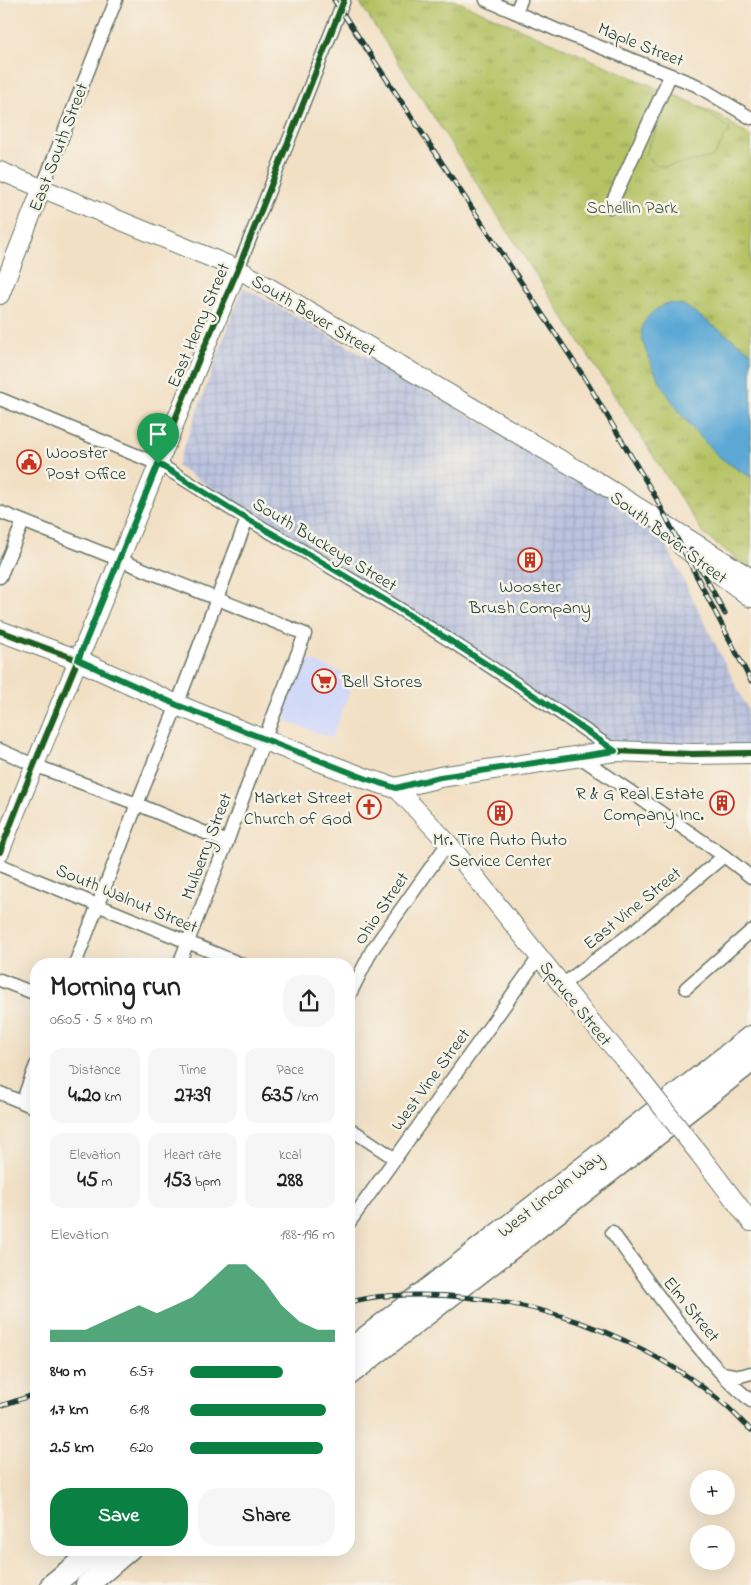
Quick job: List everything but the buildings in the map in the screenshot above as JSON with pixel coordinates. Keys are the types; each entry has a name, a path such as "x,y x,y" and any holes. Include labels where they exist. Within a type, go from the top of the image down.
{"highway":[{"name":"West Lincoln Way","path":"355,1347 751,1037"},
{"name":"West Lincoln Way","path":"355,1369 751,1061"},
{"path":"52,1585 102,1558"},
{"path":"86,1585 102,1558"},
{"path":"90,1585 102,1558"}],"main road":[{"name":"South Bever Street","path":"0,171 238,269 587,475 751,578"},
{"name":"East South Street","path":"0,295 42,188"},
{"name":"East Henry Street","path":"0,852 34,765 120,560 197,364 238,269"},
{"name":"South Bever Street","path":"587,475 751,598"},
{"path":"0,631 78,660 177,705 264,740 396,788 440,777 615,751 692,754 751,753"},
{"name":"Spruce Street","path":"396,788 448,843 562,986 633,1070 751,1222"}],"street":[{"name":"East South Street","path":"42,188 116,0"},
{"name":"East Henry Street","path":"238,269 344,0"},
{"name":"Maple Street","path":"486,0 518,6 670,76 696,85 751,118"},
{"path":"610,207 670,76"},
{"name":"South Buckeye Street","path":"0,399 158,464 432,628 553,707 615,751"},
{"path":"0,512 217,598"},
{"path":"77,958 177,705 247,519"},
{"path":"0,577 23,522"},
{"name":"Mulberry Street","path":"182,958 306,634 217,598"},
{"path":"0,750 227,842"},
{"path":"580,757 724,856 751,877"},
{"name":"Ohio Street","path":"355,984 372,950 448,843"},
{"name":"East Vine Street","path":"562,986 638,928 724,856"},
{"name":"South Walnut Street","path":"0,865 226,958"},
{"path":"686,988 751,931"},
{"name":"West Vine Street","path":"355,1214 539,956"},
{"path":"0,980 30,992"},
{"path":"22,1102 30,1081"},
{"path":"0,1093 30,1105"},
{"path":"355,1132 394,1158"},
{"name":"Elm Street","path":"612,1232 650,1284 721,1373 751,1401"},
{"path":"721,1373 740,1376 751,1373"}],"shaded area":[{"path":"243,287 654,520 751,716 751,745 612,747 177,466"},
{"path":"303,657 355,678 332,738 288,722 283,709"}],"green space":[{"name":"Schellin Park","path":"358,0 454,0 719,115 751,137 751,570 704,534"},
{"path":"672,94 693,103 730,129 713,157 664,167 655,164 645,155"}],"water":[{"path":"668,303 684,305 751,352 751,477 719,456 696,433 673,403 654,371 642,337 643,324 655,310"}],"railway":[{"path":"334,0 584,377 656,498 751,681"},
{"path":"691,550 725,614"},
{"path":"355,1301 381,1296 431,1295 475,1298 519,1305 562,1316 603,1331 644,1350 682,1373 722,1403 751,1430"},
{"path":"0,1406 30,1396"}],"cycle path":[{"path":"0,852 197,364 238,269 344,0"},
{"path":"0,631 78,660 177,705 264,740 396,788 440,777 615,751 692,754 751,753"}],"place":[{"name":"Wooster Post Office","path":"29,462"},
{"name":"Wooster Brush Company","path":"530,560"},
{"name":"Bell Stores","path":"324,681"},
{"name":"R & G Real Estate Company Inc.","path":"722,803"},
{"name":"Market Street Church of God","path":"369,807"},
{"name":"Mr. Tire Auto Auto Service Center","path":"500,813"}],"route":[{"path":"158,464 432,628 553,707 615,751 440,777 396,788 264,740 177,705 78,660 158,464"}]}
